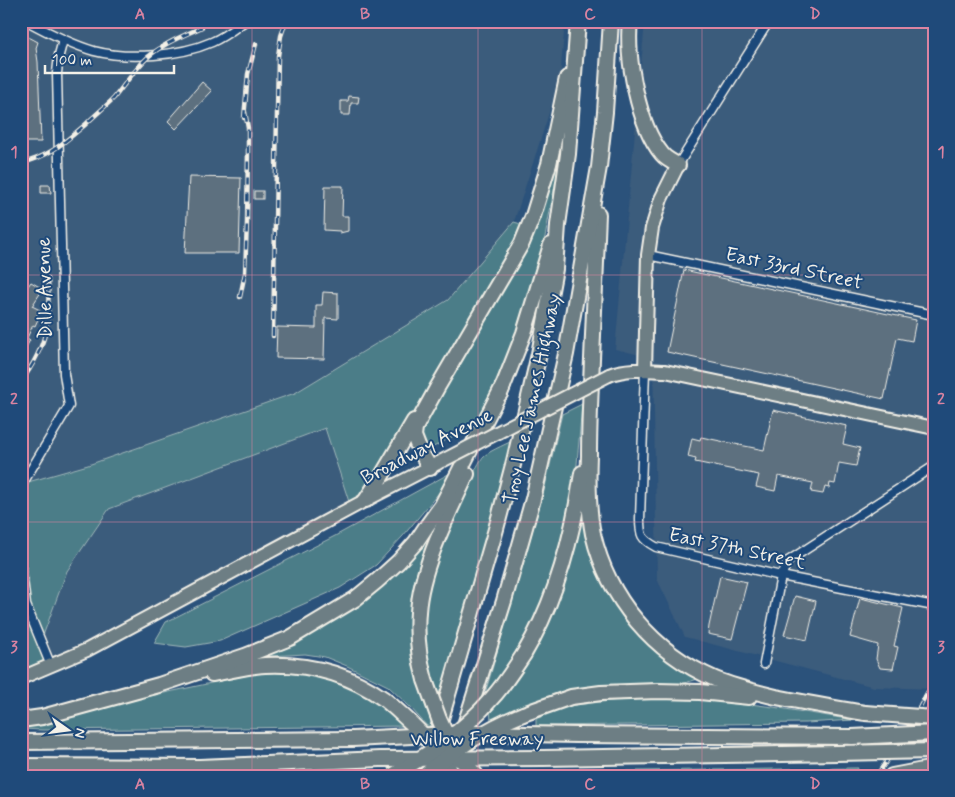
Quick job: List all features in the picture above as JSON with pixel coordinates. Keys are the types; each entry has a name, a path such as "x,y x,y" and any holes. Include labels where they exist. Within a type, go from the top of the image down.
{"highway":[{"name":"Troy Lee James Highway","path":"424,776 478,593 514,461 539,354 555,269 558,225 568,154 578,21"},
{"path":"436,464 419,449 414,436 416,428 437,388 522,243 533,216 549,164 578,21"},
{"name":"Troy Lee James Highway","path":"452,776 477,685 533,499 566,354 599,168 605,112 610,21"},
{"path":"630,21 629,38 634,85 642,114 652,140 663,156 678,165"},
{"path":"599,168 588,485 594,534 603,565 620,598 629,612 658,644 673,656 714,679 754,692 810,704 865,713 934,718"},
{"path":"477,776 456,754 439,718 425,680 418,648 418,611 425,576 445,522 473,462 524,333 558,225"},
{"path":"21,720 42,717 159,685 245,656 290,638 355,598 398,562 416,542 442,505 503,386"},
{"path":"366,500 411,426 437,388"},
{"path":"392,776 427,755 472,719 502,686 541,625 551,601 567,550 582,475 590,406"},
{"path":"159,685 264,665 307,667 339,676 357,683 385,700 410,722 440,752 452,776"},
{"path":"424,776 469,740 523,714 571,697 624,692 700,692 810,704"},
{"name":"Willow Freeway","path":"21,742 353,739 470,734 852,737 934,733"},
{"name":"Willow Freeway","path":"21,766 200,767 380,759 934,751"},
{"path":"892,776 934,768"}],"main road":[{"path":"645,370 648,255 652,228 661,199 678,165"},
{"name":"Broadway Avenue","path":"21,678 87,650 366,500 619,371 665,371 934,428"}],"street":[{"path":"27,21 63,40 94,51 120,56 172,53 201,46 212,42 245,21"},
{"path":"678,165 769,21"},
{"name":"Dille Avenue","path":"21,492 69,406 64,374 57,73 63,40"},
{"name":"East 33rd Street","path":"648,255 934,315"},
{"name":"East 37th Street","path":"645,370 640,519 641,536 646,542 656,548 782,576 934,606"},
{"path":"764,664 782,576 788,561 934,466"},
{"path":"21,562 26,605 51,666"}],"shaded area":[{"path":"21,21 565,21 560,79 514,222 448,300 295,393 88,465 21,484"},
{"path":"645,21 934,21 934,689 874,687 685,637 657,579 653,358 615,349"},
{"path":"325,428 351,508 51,666 41,641 67,571 109,509"}],"green space":[{"path":"555,168 558,169 545,237 520,326 477,423 428,450 421,442 420,426"},
{"path":"514,222 528,226 395,453 351,508 325,428 109,509 67,571 41,641 51,666 21,678 21,484 88,465 295,393 448,300"},
{"path":"582,404 576,476 562,549 542,607 509,668 484,697 544,491 562,414"},
{"path":"518,438 441,706 427,653 425,625 427,597 433,572 461,500 482,459 491,451"},
{"path":"454,471 403,536 376,565 340,588 220,641 186,647 154,643 166,622 335,536"},
{"path":"581,517 586,518 622,610 646,642 698,679 678,685 507,714 491,720 490,711 530,657 556,608"},
{"path":"435,530 411,637 414,667 433,726 427,726 388,686 347,666 325,657 305,654 269,656 269,653 313,633 352,609 390,577"},
{"path":"277,669 306,671 368,692 409,726 21,729 21,724 28,722"},
{"path":"640,698 705,698 853,720 806,723 536,726 536,716 553,707"},
{"path":"858,768 855,776 486,776 483,773"},
{"path":"21,773 382,774 378,776 21,776"}],"building":[{"path":"21,33 38,42 36,48 41,142 21,142 21,62 24,62"},
{"path":"202,82 212,91 176,129 168,121"},
{"path":"349,96 359,97 358,103 351,103 350,115 341,115 341,101 348,101"},
{"path":"189,177 241,178 239,253 185,253"},
{"path":"41,185 50,185 51,193 41,193"},
{"path":"325,186 343,186 342,216 348,216 348,231 340,233 340,231 324,230"},
{"path":"254,191 263,191 263,199 254,199"},
{"path":"684,270 916,320 912,341 897,338 884,399 667,352"},
{"path":"31,282 43,289 32,306 40,310 37,315 39,317 27,338 30,340 21,357 21,303 27,291 25,290"},
{"path":"323,292 338,293 338,319 325,318 324,359 276,358 277,327 316,328 316,305 322,305"},
{"path":"773,410 847,426 843,444 860,448 856,466 839,463 835,484 830,483 829,488 825,487 823,494 811,492 813,483 778,476 775,491 756,487 759,475 695,462 696,459 688,457 692,438 700,440 701,437 764,450"},
{"path":"720,576 747,582 732,639 708,634"},
{"path":"795,596 816,601 807,640 784,635"},
{"path":"860,598 903,608 894,646 898,647 893,669 880,668 876,659 878,645 850,637"}],"railway":[{"path":"116,21 131,23 164,21"},
{"path":"273,336 278,56 281,36 286,21"},
{"path":"21,163 40,157 64,142 114,98 148,57 167,44 202,27"},
{"path":"244,118 248,74 256,44"},
{"path":"240,297 245,273 247,222 248,128 245,112"},
{"path":"21,382 37,356 45,333 48,308 48,278"},
{"path":"876,776 916,715 927,693"}]}
